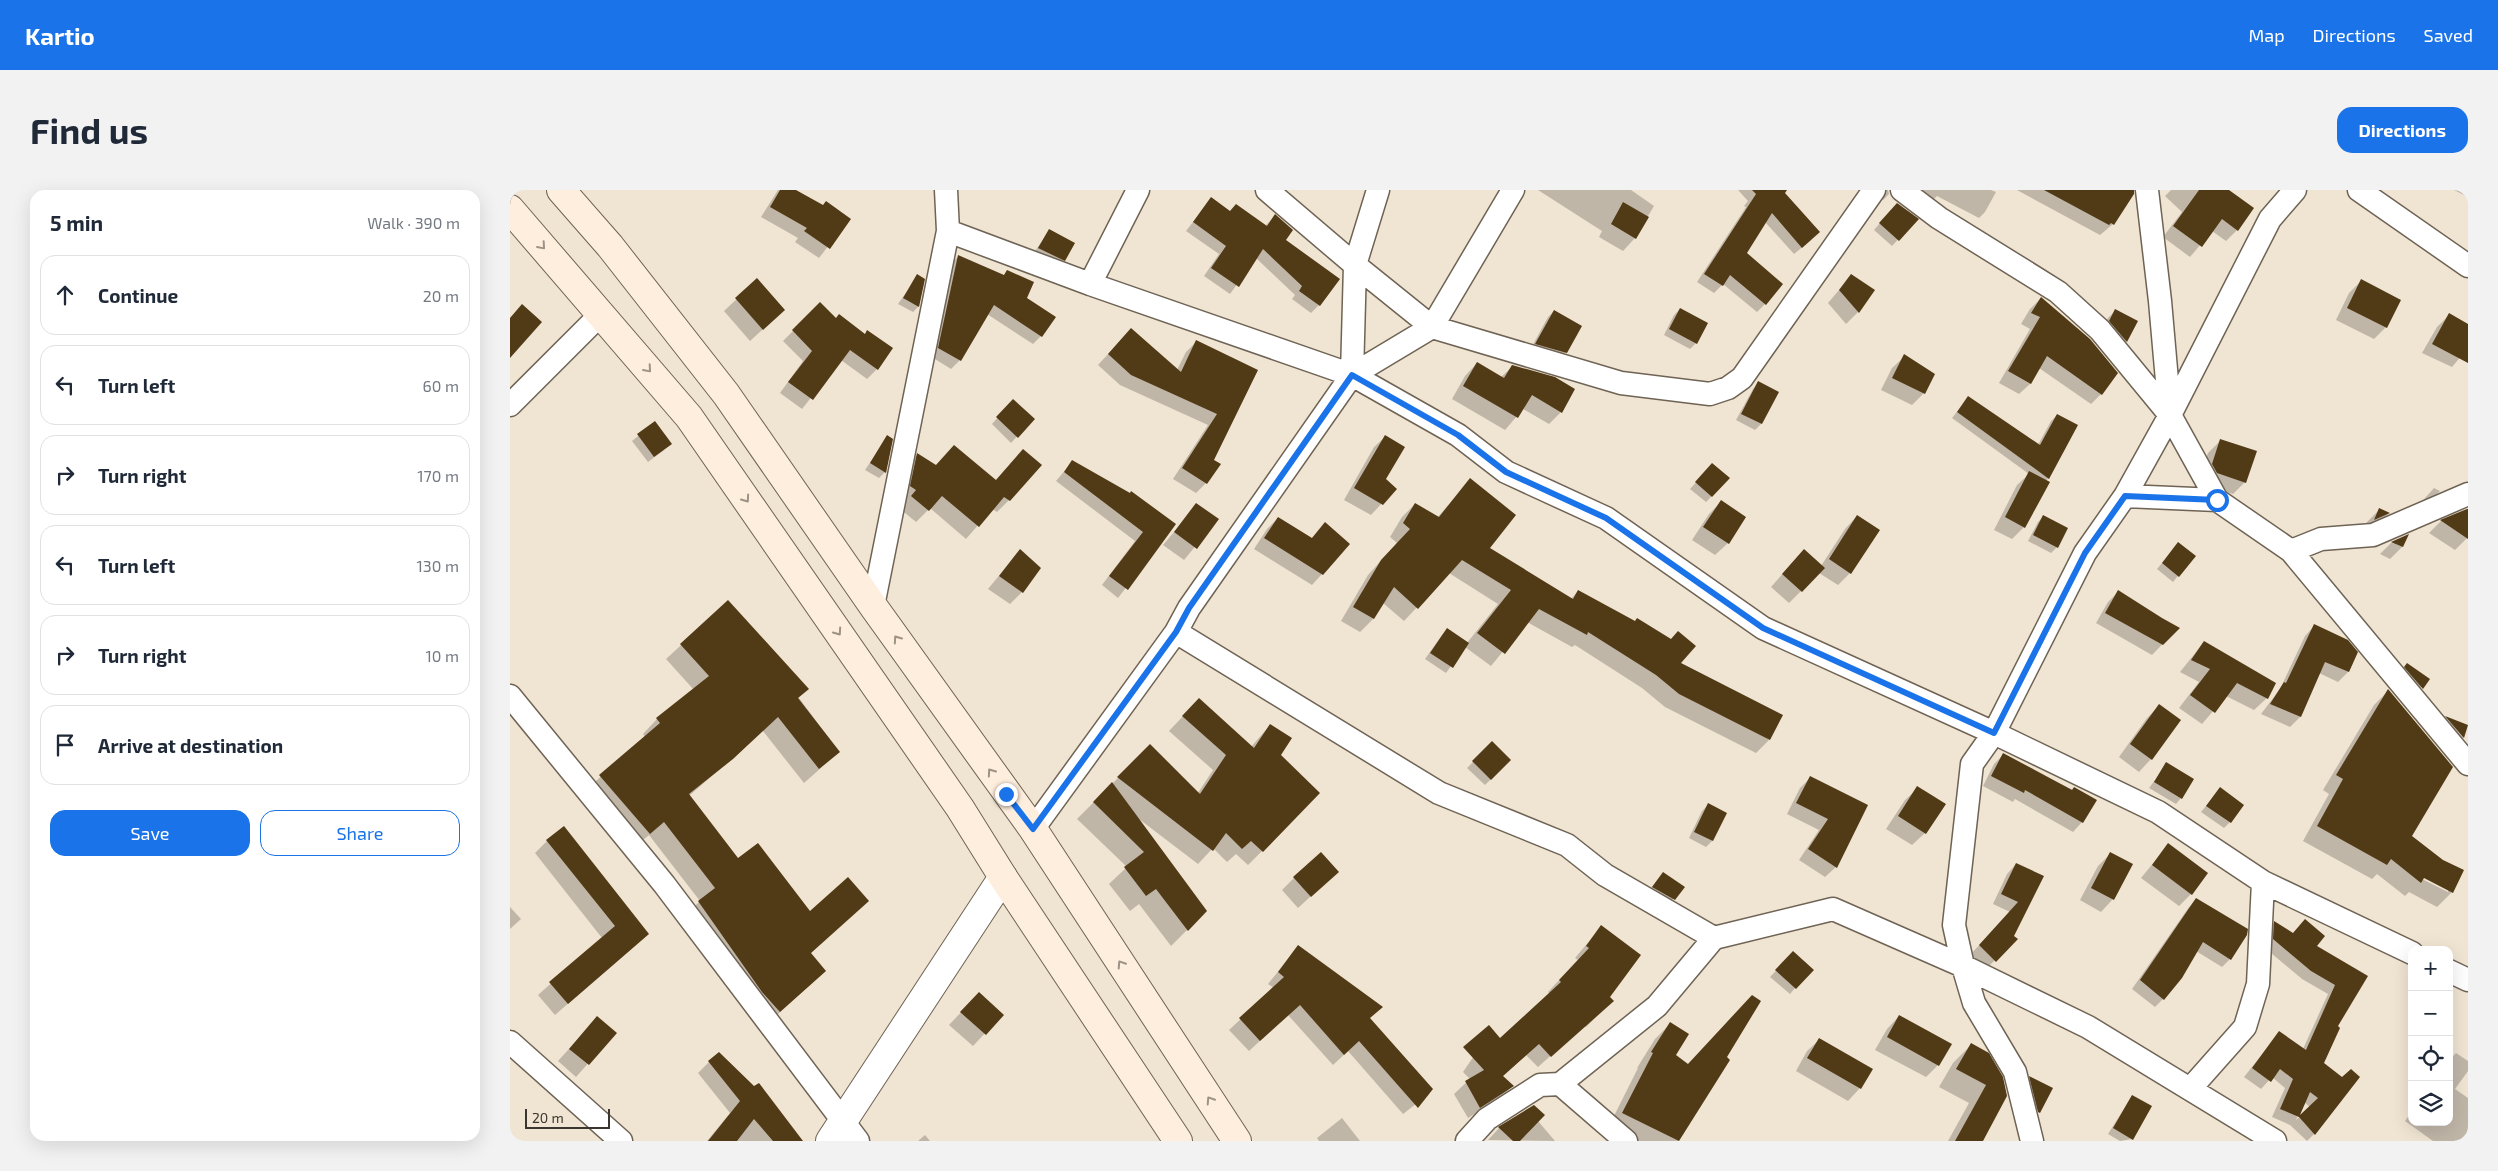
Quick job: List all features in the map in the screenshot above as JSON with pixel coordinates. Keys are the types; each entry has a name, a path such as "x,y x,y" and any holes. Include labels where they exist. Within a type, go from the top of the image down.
{"main road":[{"path":"561,190 610,246 726,394 873,606 1033,829 1237,1141"},
{"path":"510,209 688,417 960,808 1003,877 1178,1141"}],"street":[{"path":"873,606 948,231 946,190"},
{"path":"1090,284 1138,190"},
{"path":"1266,190 1432,327 1622,382 1710,394 1728,388 1742,378 1874,190"},
{"path":"1352,375 1355,265 1378,190"},
{"path":"1033,829 1176,632 1189,608 1352,375 1432,327 1513,190"},
{"path":"1902,190 1939,218 2058,292 2100,330 2170,415 2217,500 2291,551 2468,764"},
{"path":"2147,190 2160,302 2170,415"},
{"path":"2032,1141 2015,1072 1974,1003 1962,966 1954,925 1972,764 1994,733 2085,553 2125,496 2170,415 2270,219 2295,190"},
{"path":"2359,190 2468,266"},
{"path":"948,231 1090,284 1352,375 1458,435 1506,472 1606,518 1763,628 1994,733 2158,812 2263,882 2408,951"},
{"path":"510,405 601,314"},
{"path":"2291,551 2321,539 2372,535 2468,494"},
{"path":"2125,496 2217,500"},
{"path":"1176,632 1439,794 1567,845 1605,875 1714,938"},
{"path":"510,696 664,884 844,1134 1003,877"},
{"path":"2190,1090 2245,1027 2258,984 2263,882"},
{"path":"1466,1141 1487,1119 1540,1085 1560,1084 1657,1006 1714,938 1833,910 1962,966 2088,1026 2275,1141"},
{"path":"2453,973 2468,980"},
{"path":"510,1042 621,1141"},
{"path":"1560,1084 1626,1141"}],"building":[{"path":"780,190 796,190 823,205 826,201 851,219 830,249 804,231 807,228 770,207"},
{"path":"1752,190 1787,190 1785,193 1820,232 1802,248 1772,213 1747,253 1783,284 1766,305 1730,275 1723,286 1704,274 1756,194"},
{"path":"2044,190 2134,190 2134,194 2114,225 2111,223 2109,225"},
{"path":"2199,190 2229,190 2254,208 2238,231 2222,219 2202,247 2173,226"},
{"path":"1211,197 1230,211 1236,204 1267,226 1275,214 1293,230 1286,240 1340,279 1320,306 1299,291 1302,286 1263,249 1239,287 1211,268 1226,246 1193,222"},
{"path":"1623,202 1649,217 1636,239 1611,224"},
{"path":"1897,203 1919,219 1899,241 1879,223"},
{"path":"1049,229 1075,243 1065,261 1038,248"},
{"path":"958,255 1004,275 1007,270 1034,282 1027,298 1056,317 1042,337 994,305 961,361 938,348"},
{"path":"917,274 925,279 919,307 903,298"},
{"path":"1851,274 1875,290 1859,313 1839,290"},
{"path":"757,278 785,310 763,330 735,298"},
{"path":"2361,279 2401,300 2387,328 2347,308"},
{"path":"2041,297 2090,339 2118,373 2102,395 2047,356 2031,384 2008,371 2040,317 2031,313"},
{"path":"820,302 836,318 839,314 865,334 867,330 893,348 878,370 850,350 813,400 788,382 812,351 792,330"},
{"path":"522,304 542,322 510,358 510,318"},
{"path":"1680,308 1708,323 1697,344 1669,329"},
{"path":"2115,309 2138,321 2127,342 2109,321"},
{"path":"1554,310 1582,326 1567,353 1535,344"},
{"path":"2449,313 2468,324 2468,363 2432,344"},
{"path":"1131,328 1181,372 1196,340 1258,370 1214,460 1221,464 1207,484 1182,468 1217,414 1131,375 1108,354"},
{"path":"1904,354 1935,374 1925,394 1892,378"},
{"path":"1477,362 1504,378 1512,365 1555,377 1575,389 1562,413 1532,395 1518,418 1463,386"},
{"path":"1758,381 1779,392 1762,424 1741,414"},
{"path":"1968,396 2040,445 2057,414 2078,425 2049,479 1957,412"},
{"path":"1013,399 1035,419 1018,438 996,417"},
{"path":"655,421 672,444 654,457 637,434"},
{"path":"887,435 893,439 886,473 870,463"},
{"path":"1385,435 1405,447 1386,479 1397,489 1383,505 1354,488"},
{"path":"2220,439 2257,451 2246,483 2217,473 2212,464"},
{"path":"954,445 996,480 1023,449 1042,465 1010,501 1004,497 979,527 942,496 929,511 911,496 916,490 910,486 917,453 936,465"},
{"path":"1072,460 1130,493 1131,491 1176,524 1128,590 1109,576 1143,532 1064,472"},
{"path":"1712,463 1730,478 1712,497 1695,482"},
{"path":"2029,471 2050,482 2025,528 2005,517"},
{"path":"1470,478 1516,515 1490,548 1573,599 1578,590 1635,621 1637,618 1671,639 1678,631 1696,646 1681,663 1783,715 1770,740 1679,694 1656,675 1588,632 1587,635 1539,609 1505,654 1477,633 1511,590 1462,560 1418,609 1394,587 1374,619 1353,607 1381,560 1410,529 1403,523 1415,503 1439,517"},
{"path":"1721,500 1746,517 1729,544 1703,527"},
{"path":"1196,503 1219,519 1197,549 1174,532"},
{"path":"2379,508 2390,513 2374,520"},
{"path":"2468,509 2468,539 2440,520"},
{"path":"1857,515 1880,530 1851,574 1829,559"},
{"path":"2043,515 2068,528 2058,548 2033,535"},
{"path":"1278,517 1312,538 1325,522 1350,544 1323,575 1264,538"},
{"path":"2409,534 2403,547 2391,542"},
{"path":"2178,542 2196,556 2179,577 2162,563"},
{"path":"1020,549 1041,568 1023,593 999,576"},
{"path":"1804,549 1825,568 1802,592 1782,574"},
{"path":"2118,590 2180,628 2163,645 2105,613"},
{"path":"728,600 809,689 798,698 840,752 819,769 778,717 733,759 689,794 738,858 758,843 810,911 848,877 869,901 811,953 826,971 780,1012 762,992 698,901 715,888 664,822 650,834 599,775 660,723 656,718 709,676 680,644"},
{"path":"2314,624 2348,640 2358,652 2349,672 2325,662 2301,717 2270,704 2284,682 2286,683"},
{"path":"1447,628 1469,643 1453,668 1430,653"},
{"path":"2204,641 2276,683 2268,699 2237,683 2215,713 2190,695 2210,669 2191,660"},
{"path":"2407,663 2430,679 2423,689 2404,667"},
{"path":"2388,689 2453,767 2412,836 2443,860 2464,870 2453,893 2424,878 2421,883 2391,859 2387,865 2317,826 2343,779 2336,775"},
{"path":"1199,698 1254,748 1270,724 1292,738 1281,755 1320,793 1263,852 1251,841 1242,849 1226,833 1213,851 1117,777 1150,744 1200,794 1226,755 1182,716"},
{"path":"2159,704 2181,720 2152,760 2130,744"},
{"path":"2445,716 2468,725 2464,738"},
{"path":"1492,741 1511,760 1491,780 1472,761"},
{"path":"2003,753 2072,790 2074,787 2097,800 2083,823 2025,790 2024,793 1991,776"},
{"path":"2166,762 2194,779 2182,799 2154,782"},
{"path":"1810,776 1868,805 1837,868 1808,849 1828,819 1796,803"},
{"path":"1112,782 1207,911 1188,931 1156,889 1146,896 1124,867 1144,852 1093,802"},
{"path":"1917,786 1946,804 1926,834 1898,816"},
{"path":"2220,787 2244,805 2231,823 2206,806"},
{"path":"1708,803 1727,813 1713,841 1694,832"},
{"path":"564,826 649,934 568,1004 549,982 615,926 546,840"},
{"path":"2168,843 2208,873 2192,895 2152,865"},
{"path":"1321,852 1339,872 1311,897 1293,877"},
{"path":"2110,852 2133,864 2114,900 2091,888"},
{"path":"2016,863 2044,876 2014,936 2018,939 1996,962 1979,945 2018,902 2001,894"},
{"path":"1663,872 1685,887 1675,900 1652,887"},
{"path":"2196,898 2248,929 2247,935 2231,960 2203,942 2182,978 2164,1000 2140,980"},
{"path":"2305,919 2325,936 2317,946 2368,976 2338,1026 2340,1028 2324,1063 2342,1077 2351,1069 2360,1077 2315,1135 2299,1117 2280,1109 2293,1079 2280,1069 2271,1082 2252,1068 2279,1031 2306,1050 2335,985 2311,971 2273,939 2274,921 2293,933","holes":["2310,1092 2318,1098 2300,1115"]},
{"path":"1601,925 1641,955 1610,997 1614,1001 1551,1057 1539,1044 1503,1076 1514,1086 1480,1108 1465,1081 1484,1070 1463,1047 1489,1025 1500,1038 1561,982 1559,980 1589,948 1586,946"},
{"path":"1298,945 1383,1007 1370,1018 1433,1089 1418,1108 1359,1041 1344,1055 1300,1005 1260,1041 1239,1018 1284,977 1278,972"},
{"path":"1793,951 1814,970 1796,989 1775,970"},
{"path":"979,992 1004,1015 986,1035 960,1012"},
{"path":"1752,995 1761,1001 1727,1057 1730,1060 1679,1141 1622,1113 1653,1053 1651,1052 1670,1022 1689,1034 1676,1055 1688,1064"},
{"path":"1899,1015 1952,1044 1939,1066 1887,1037"},
{"path":"597,1016 617,1033 589,1065 569,1049"},
{"path":"1819,1038 1873,1069 1861,1089 1807,1058"},
{"path":"1971,1043 1989,1053 2003,1077 2007,1096 1983,1141 1955,1141 1986,1085 1956,1069"},
{"path":"719,1052 754,1086 759,1083 803,1141 773,1141 754,1119 737,1141 708,1141 740,1101 708,1061"},
{"path":"2029,1076 2053,1088 2040,1113 2038,1112"},
{"path":"2132,1095 2152,1106 2133,1140 2113,1128"},
{"path":"1534,1105 1545,1115 1520,1141 1513,1141 1498,1127"}],"route":[{"path":"1006,794 1033,829 1176,632 1189,608 1352,375 1458,435 1506,472 1606,518 1763,628 1994,733 2085,553 2125,496 2217,500"}]}
